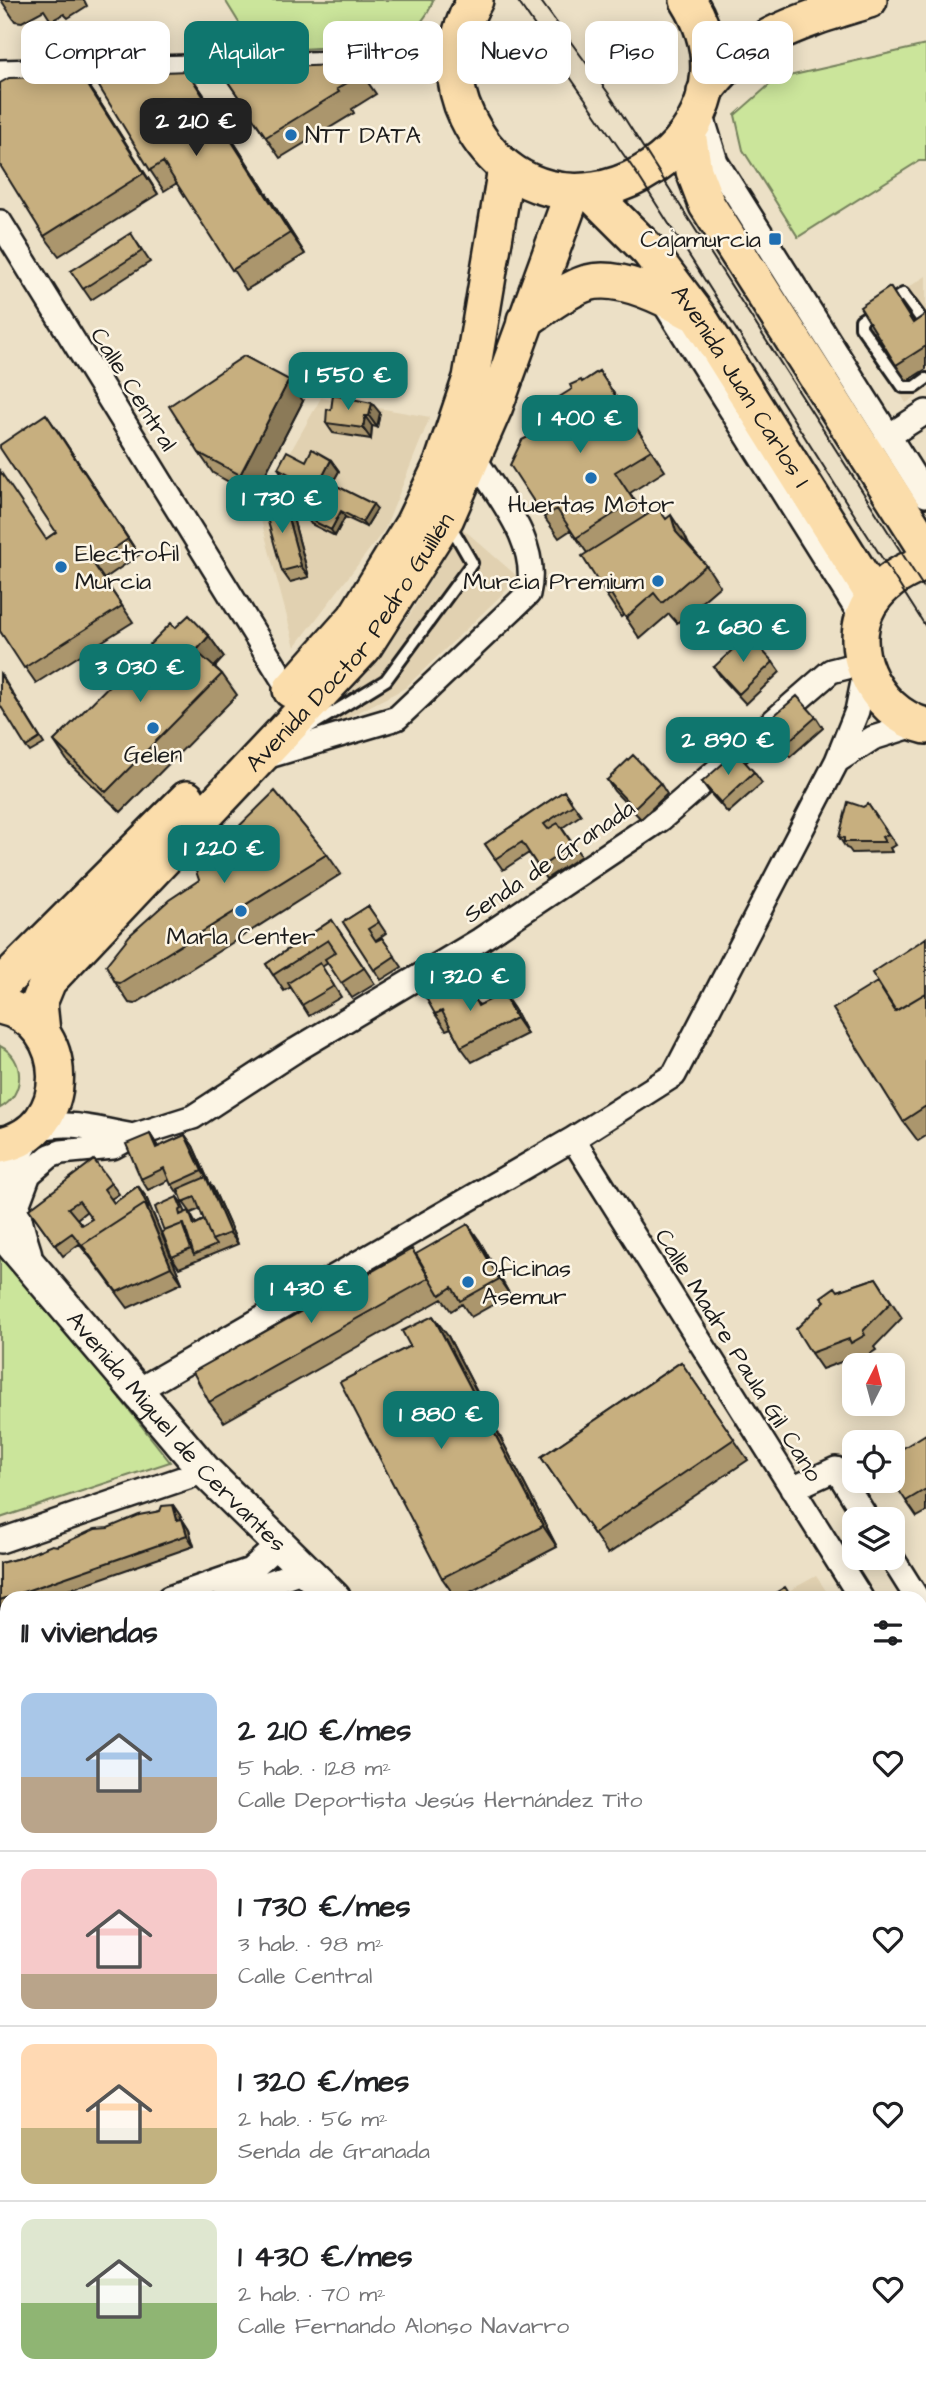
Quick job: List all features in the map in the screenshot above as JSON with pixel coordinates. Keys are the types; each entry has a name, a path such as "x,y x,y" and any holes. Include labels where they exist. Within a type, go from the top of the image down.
{"main road":[{"path":"475,0 462,22 454,60 460,101 477,138 506,168 538,184 581,192 619,186 646,174 669,156 719,70 741,52 782,30 869,0"},
{"path":"688,0 702,31 707,61 697,112 694,171 707,205 926,548"},
{"name":"Avenida Doctor Pedro Guillén","path":"0,986 290,691 355,618 413,524 442,464 471,378 506,168"},
{"name":"Avenida Doctor Pedro Guillén","path":"42,1032 39,1003 48,981 363,648 446,518 495,406 525,320 581,192"},
{"name":"Avenida Juan Carlos I","path":"581,192 649,251 698,316 869,608"},
{"path":"525,320 588,283 609,282 659,294 698,316"},
{"path":"922,725 886,704 864,668 861,642 869,608 894,578 926,563"},
{"path":"0,1006 19,1013 42,1032 56,1061 55,1092 46,1114 15,1138 4,1227"},
{"name":"Avenida Miguel de Cervantes","path":"4,1227 135,1392 205,1471 326,1591"}],"street":[{"path":"0,72 454,60"},
{"path":"697,112 716,162 926,495"},
{"name":"Calle Central","path":"0,222 290,691"},
{"path":"659,294 869,608"},
{"path":"887,437 926,412"},
{"path":"255,760 397,718 528,594 533,576 528,547 473,456"},
{"path":"135,1392 573,1139 674,1075 836,761 857,711 864,668"},
{"name":"Senda de Granada","path":"4,1227 22,1187 40,1163 61,1152 113,1147 133,1136 193,1117 296,1050 480,940 661,819 831,671 864,668"},
{"path":"836,761 873,738 922,725"},
{"path":"15,1138 58,1123 72,1123 133,1136"},
{"name":"Calle Madre Paula Gil Cano","path":"573,1139 857,1591"},
{"path":"792,1489 836,1469 860,1507"},
{"path":"0,1541 205,1471"},
{"path":"189,1591 250,1570 278,1545"},
{"path":"246,1591 304,1570"},
{"path":"899,1570 912,1591"}],"lane":[{"path":"925,324 902,294 861,320 862,327 903,387 915,387 926,379"},
{"path":"255,760 386,680 472,563 446,518"}],"shaded area":[{"path":"926,276 926,390 906,403 856,321"},
{"path":"321,398 430,417 385,529 295,647 258,509"},
{"path":"462,528 519,578 405,688 318,733 409,616"},
{"path":"816,1576 826,1591 789,1591"}],"green space":[{"path":"225,0 433,0 421,21 323,21 323,48 309,49 309,21 238,21"},
{"path":"926,45 926,161 919,161 798,237 743,150 735,115 770,84 793,84 793,75"},
{"path":"0,1046 14,1059 19,1077 14,1095 0,1108"},
{"path":"0,1248 3,1250 170,1462 0,1518"}],"building":[{"path":"323,65 323,84 345,84 337,89 339,92 266,137 230,84 309,84 309,66"},
{"path":"184,71 184,84 195,84 290,233 232,270 163,162 150,170 97,84 170,84 170,72"},
{"path":"9,78 21,78 21,84 87,84 144,173 44,236 0,165 0,83"},
{"path":"131,233 142,251 83,289 71,271"},
{"path":"890,287 913,323 926,314 926,346 896,365 860,307"},
{"path":"244,356 289,380 240,475 199,453 169,406"},
{"name":"Huertas Motor","path":"599,371 651,450 615,472 634,501 576,538 557,509 544,517 510,465 522,440 530,436 527,431 533,417 548,410 545,406 572,389 570,385 581,380 582,382"},
{"path":"333,395 372,403 369,416 365,416 363,428 326,423 327,409 331,410"},
{"name":"Electrofil Murcia","path":"46,414 128,539 93,563 122,606 24,668 0,631 0,471 46,539 56,532 0,445"},
{"path":"312,449 331,460 312,497 293,488 296,478 278,468 287,451 306,461"},
{"path":"327,481 373,504 362,522 341,511 331,530 307,518"},
{"path":"283,500 301,566 282,571 263,504"},
{"name":"Murcia Premium","path":"658,508 666,519 671,515 676,532 706,565 662,603 654,593 626,618 611,594 607,596 582,556"},
{"name":"Gelen","path":"189,615 209,636 196,651 222,674 106,792 54,741 171,623 175,628"},
{"path":"748,635 773,662 739,694 714,667"},
{"path":"0,674 40,738 26,747 0,705"},
{"path":"797,696 816,717 782,747 763,725"},
{"path":"736,752 754,772 721,803 702,782"},
{"path":"633,755 660,783 634,808 607,780"},
{"path":"275,791 327,854 120,983 115,982 106,965 130,935 169,900 199,880 196,871 206,861 218,868 230,860 223,842"},
{"path":"564,791 573,805 544,824 548,829 558,823 573,845 539,868 522,842 495,859 485,844"},
{"path":"848,802 863,807 868,804 888,834 882,837 885,842 844,842 844,838 839,837"},
{"path":"368,906 379,922 368,929 376,941 382,938 395,956 374,970 343,922"},
{"path":"332,920 364,968 341,983 325,959 336,952 328,940 273,975 266,964"},
{"path":"926,938 926,993 896,1011 872,973"},
{"path":"320,963 334,986 302,1005 288,983"},
{"path":"457,982 465,997 472,994 478,1006 503,993 516,1018 461,1047 442,1011 435,1014 426,998"},
{"path":"877,982 895,1011 926,993 926,1106 903,1121 833,1009"},
{"path":"150,1134 156,1148 185,1135 202,1171 171,1185 164,1168 141,1179 126,1144"},
{"path":"94,1160 111,1183 104,1189 114,1203 138,1186 149,1209 145,1204 82,1245 86,1250 72,1233 55,1245 29,1209","holes":["79,1201 92,1219 82,1225 68,1208"]},
{"path":"206,1177 230,1233 212,1240 195,1197 183,1202 178,1189"},
{"path":"177,1197 182,1209 179,1211 180,1215 189,1211 194,1225 204,1220 216,1245 194,1255 184,1224 164,1231 155,1207"},
{"path":"145,1204 171,1267 117,1292 82,1245"},
{"path":"182,1224 191,1249 172,1257 162,1232"},
{"name":"Oficinas Asemur","path":"468,1224 499,1279 460,1301 452,1287 440,1295 416,1254"},
{"path":"412,1249 429,1278 209,1402 193,1372"},
{"path":"876,1278 891,1302 863,1331 865,1335 851,1343 849,1339 811,1353 796,1329 825,1301 821,1297 835,1287 838,1291"},
{"path":"433,1316 543,1526 442,1578 340,1382 410,1346 402,1331"},
{"path":"681,1362 734,1439 594,1534 541,1457"},
{"path":"926,1434 926,1489 906,1501 901,1493 905,1493 905,1447"},
{"path":"173,1505 177,1520 182,1519 187,1535 26,1591 0,1591 0,1563 52,1545 58,1546 95,1529 108,1528 139,1515 160,1511 162,1506"}],"tram line":[{"path":"517,0 639,177 926,627"},
{"path":"540,0 609,94 926,591"}],"place":[{"name":"NTT DATA","path":"291,135"},
{"name":"Cajamurcia","path":"775,239"},
{"name":"Huertas Motor","path":"591,478"},
{"name":"Electrofil Murcia","path":"61,567"},
{"name":"Murcia Premium","path":"658,581"},
{"name":"Gelen","path":"153,728"},
{"name":"Marla Center","path":"241,911"},
{"name":"Oficinas Asemur","path":"468,1282"}]}
